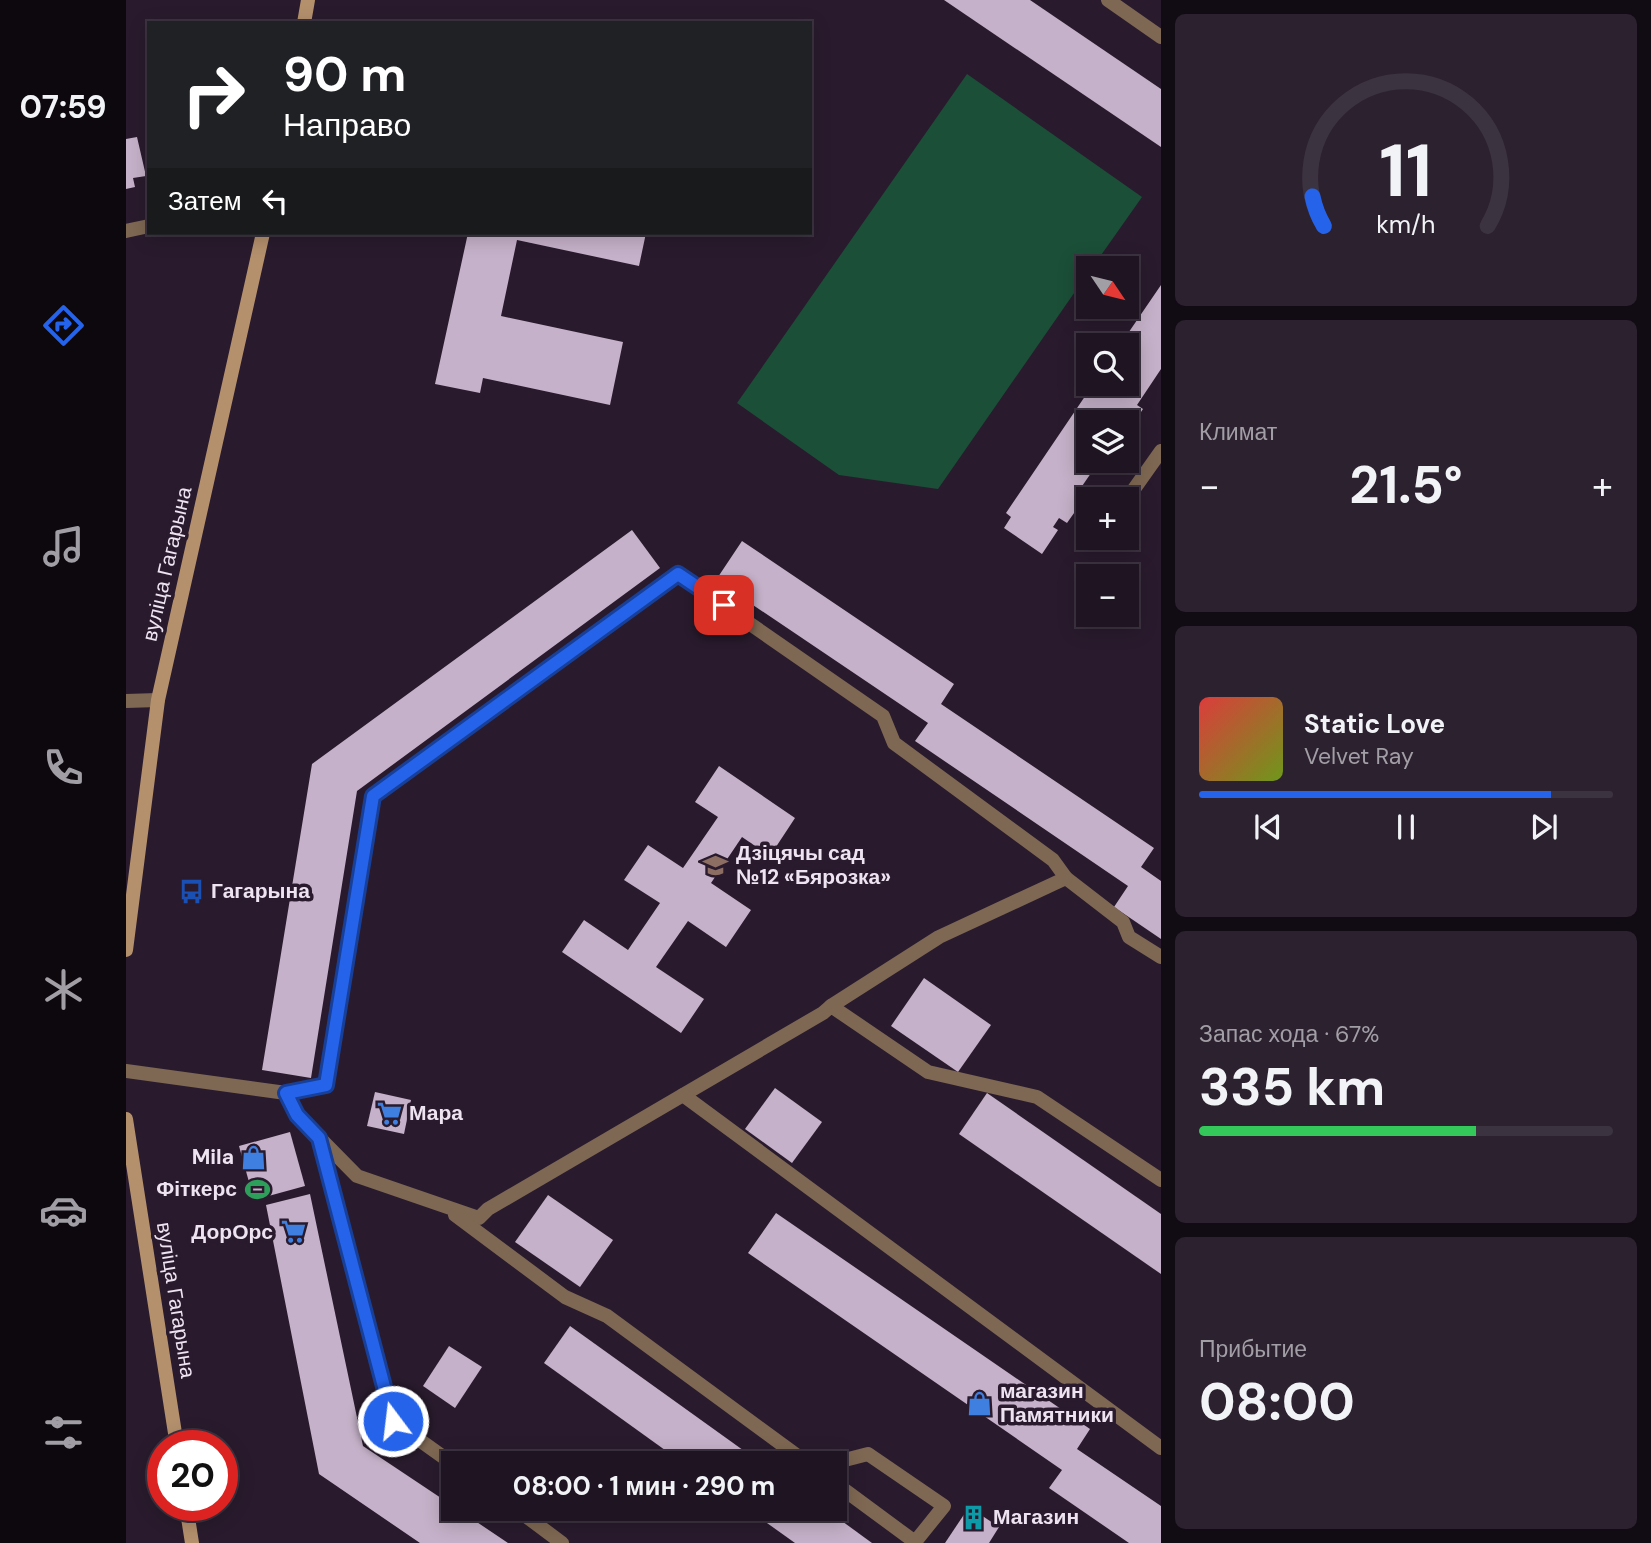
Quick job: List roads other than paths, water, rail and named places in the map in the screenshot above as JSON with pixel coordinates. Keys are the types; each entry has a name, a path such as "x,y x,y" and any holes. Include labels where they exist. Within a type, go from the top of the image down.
{"main road":[{"path":"304,21 308,0"},
{"name":"вуліца Гагарына","path":"126,950 158,700 263,235"},
{"name":"вуліца Гагарына","path":"126,1119 130,1165 174,1430"},
{"path":"189,1521 192,1543"}],"lane":[{"path":"1108,0 1161,37"},
{"path":"126,230 147,226"},
{"path":"1136,487 1161,451"},
{"path":"126,1071 286,1093 326,1085 373,796 678,574 883,716 894,743 1053,860 1066,878 1123,922 1129,937 1161,957"},
{"path":"126,701 158,700"},
{"path":"286,1093 297,1115 357,1177 479,1218 488,1209 823,1013 939,937 1066,878"},
{"path":"831,1006 928,1072 1037,1097 1161,1180"},
{"path":"683,1095 1161,1448"},
{"path":"319,1138 393,1421 441,1455"},
{"path":"442,1206 565,1297 607,1316 791,1451"},
{"path":"847,1459 868,1454 944,1506 915,1542 847,1492"},
{"path":"532,1521 562,1543"}],"place":[{"name":"Дзіцячы сад №12 «Бярозка»","path":"716,865"},
{"name":"Гагарына","path":"191,891"},
{"name":"Мара","path":"389,1113"},
{"name":"Mila","path":"254,1157"},
{"name":"Фіткерс","path":"257,1189"},
{"name":"ДорОрс","path":"293,1232"},
{"name":"магазин Памятники","path":"980,1403"},
{"name":"Магазин","path":"973,1517"}]}
